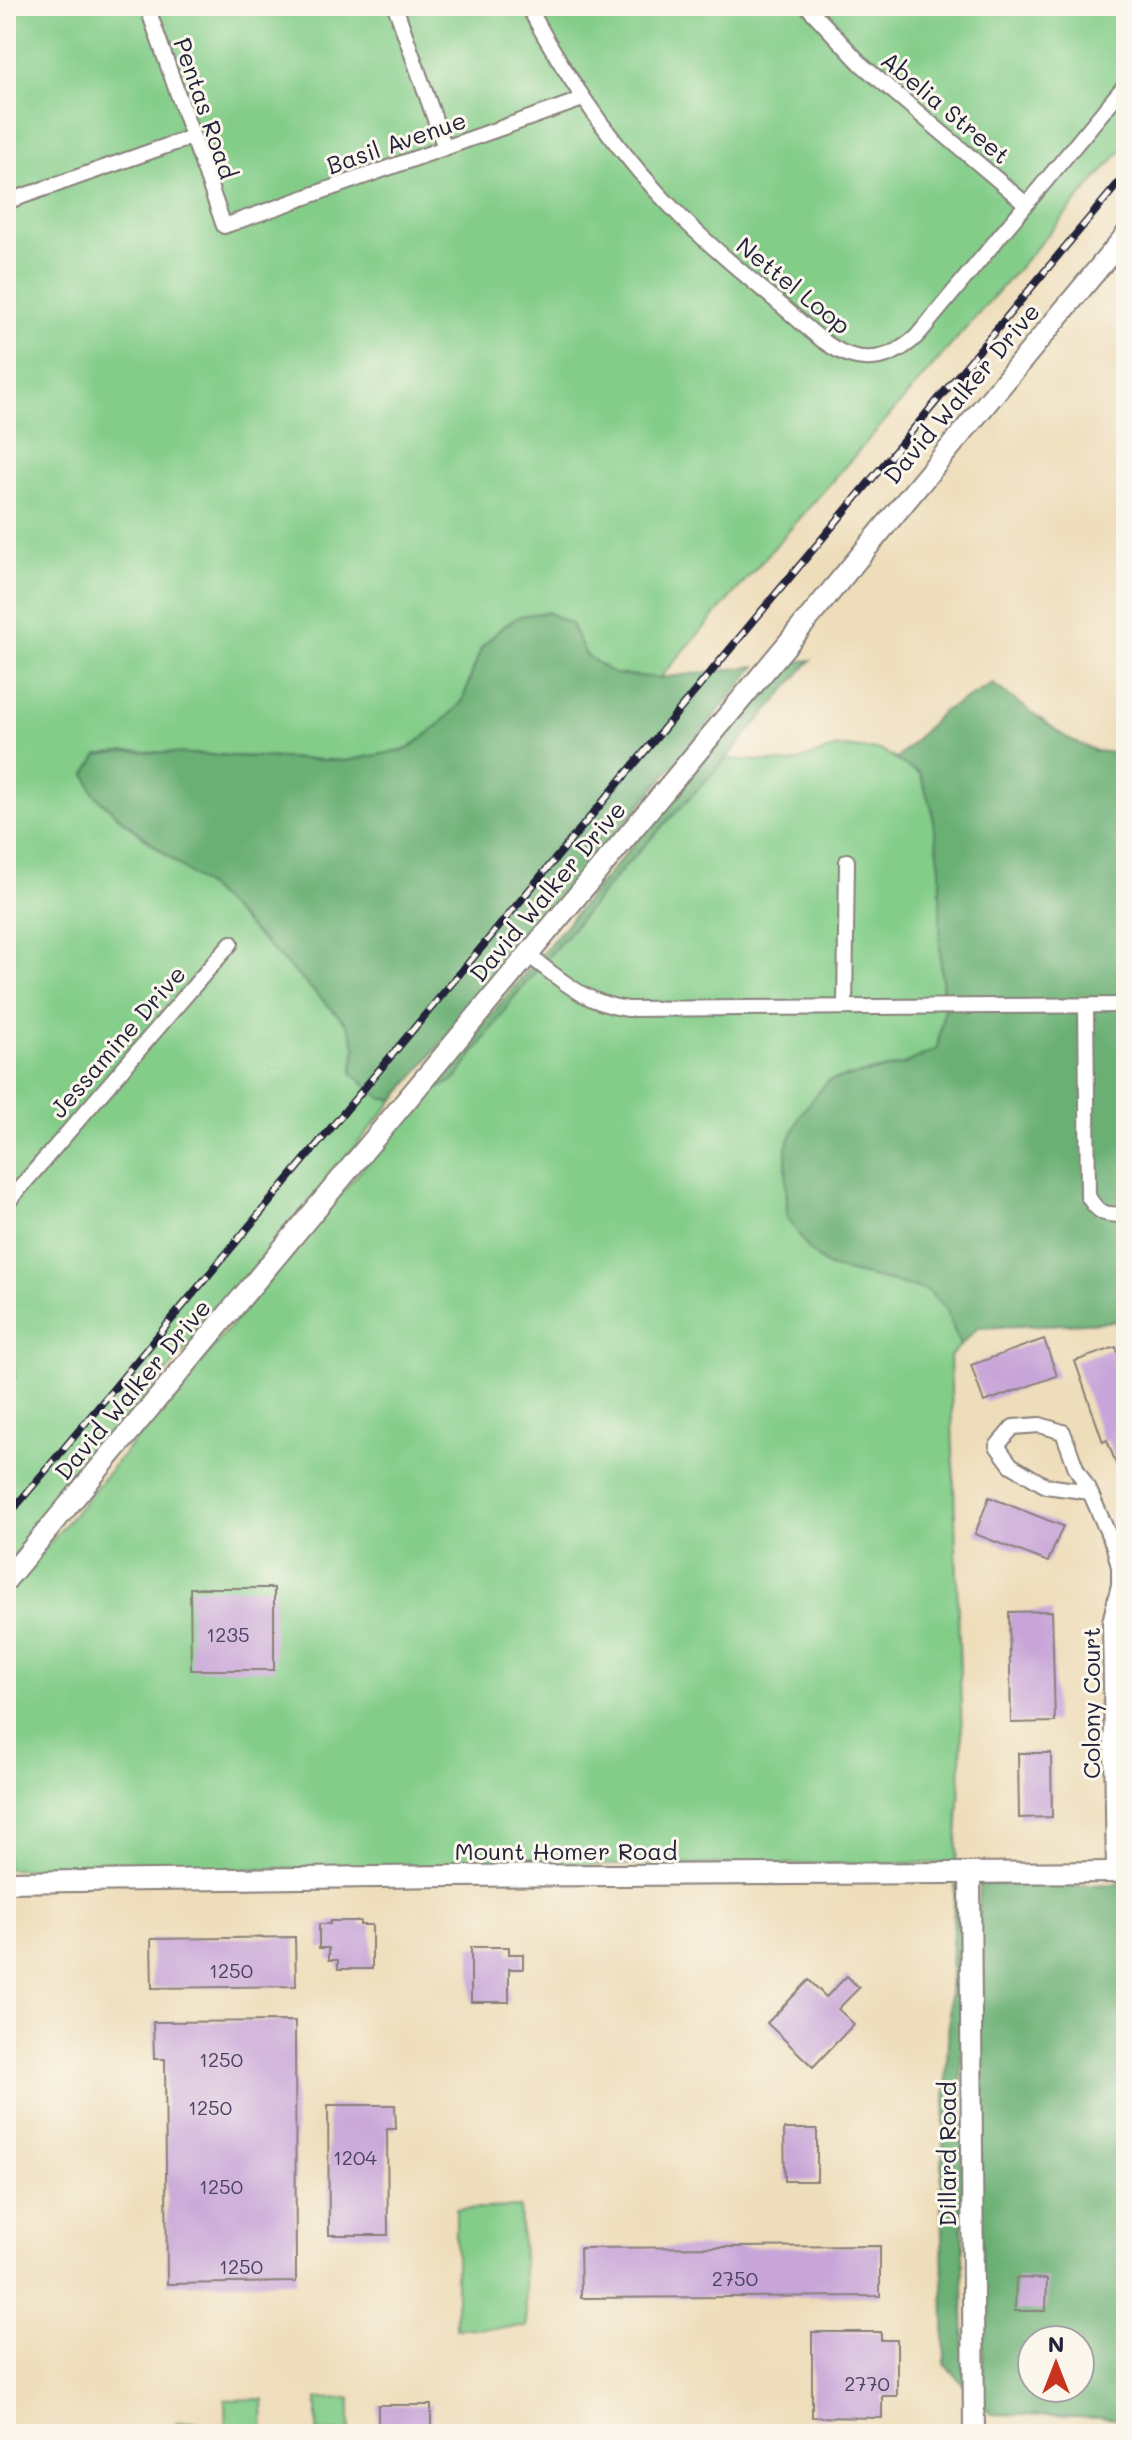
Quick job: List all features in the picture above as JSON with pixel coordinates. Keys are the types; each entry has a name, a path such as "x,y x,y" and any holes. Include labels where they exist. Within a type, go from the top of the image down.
{"street":[{"name":"Pentas Road","path":"147,6 224,226"},
{"path":"395,6 445,148"},
{"name":"Nettel Loop","path":"528,6 583,99 630,161 682,218 828,344 854,357 884,357 910,343 1126,84"},
{"name":"Abelia Street","path":"807,6 862,65 1026,204"},
{"name":"Basil Avenue","path":"224,226 583,99"},
{"path":"6,202 192,137"},
{"name":"David Walker Drive","path":"6,1580 1126,235"},
{"path":"845,1006 847,861"},
{"name":"Jessamine Drive","path":"6,1204 231,943"},
{"path":"528,955 588,999 606,1006 628,1009 1126,1005"},
{"path":"1086,1006 1088,1196 1096,1210 1110,1215 1126,1215"},
{"name":"Colony Court","path":"1090,1492 1046,1486 1011,1465 997,1446 1013,1427 1040,1425 1063,1432 1076,1468 1090,1492 1114,1547 1119,1585 1110,1622 1120,1872"},
{"name":"Mount Homer Road","path":"6,1882 1120,1872"},
{"name":"Dillard Road","path":"970,1874 974,2434"}],"green space":[{"path":"6,6 1126,6 1126,145 660,678 613,674 586,655 570,624 474,667 462,702 408,749 346,761 125,751 94,794 118,817 211,890 348,1025 382,1099 395,1099 6,1564"},
{"path":"547,612 571,624 586,655 614,674 660,678 756,666 395,1099 382,1099 352,1073 356,1048 348,1025 211,890 94,794 86,774 98,755 125,751 346,761 408,749 462,702 481,648 501,628 520,616"},
{"path":"811,660 726,759 626,865 514,997 456,1079 421,1098 785,663"},
{"path":"993,684 1067,738 1096,751 1126,754 1126,1321 978,1328 960,1346 946,1309 927,1290 829,1267 810,1251 787,1217 786,1147 802,1112 828,1081 902,1065 937,1049 944,1010 940,867 932,809 920,774 896,760 942,712"},
{"path":"838,747 881,750 920,774 932,809 940,866 944,1010 937,1049 902,1065 828,1081 786,1147 787,1216 810,1251 829,1267 927,1289 946,1309 960,1346 950,1356 962,1740 956,1863 129,1871 6,1869 6,1595 421,1098 456,1079 514,997 626,865 726,759 792,763"},
{"path":"1126,1883 1126,2419 991,2414 983,2406 979,1884 1077,1886"},
{"path":"960,1884 964,2385 945,2364 941,2194 955,1885"},
{"path":"520,2207 527,2327 456,2329 456,2209"},
{"path":"350,2398 350,2431 317,2432 317,2399"},
{"path":"263,2399 264,2434 226,2434 225,2400"},
{"path":"176,2422 199,2422 199,2434 176,2434"}],"building":[{"path":"1044,1339 1057,1376 984,1402 971,1365"},
{"path":"1116,1347 1126,1375 1125,1488 1107,1440 1103,1442 1075,1361"},
{"path":"989,1497 1063,1526 1048,1562 975,1534"},
{"path":"190,1588 274,1588 274,1670 191,1670"},
{"path":"1052,1611 1055,1722 1011,1723 1009,1612"},
{"path":"1018,1753 1051,1753 1052,1817 1019,1818"},
{"path":"330,1921 360,1921 360,1925 372,1925 372,1969 338,1969 338,1960 329,1960 329,1948 319,1948 319,1924 330,1924"},
{"path":"295,1937 296,1986 152,1988 151,1939"},
{"path":"471,1947 509,1947 509,1954 523,1954 523,1969 509,1969 509,2002 471,2002"},
{"path":"847,1976 859,1988 838,2009 854,2024 813,2067 767,2023 809,1980 826,1997"},
{"path":"295,2021 296,2282 167,2284 165,2059 154,2059 153,2022"},
{"path":"328,2105 395,2105 396,2129 387,2129 388,2235 329,2235"},
{"path":"784,2129 817,2129 817,2181 785,2181"},
{"path":"880,2246 880,2296 581,2298 580,2248"},
{"path":"1016,2278 1047,2279 1046,2311 1015,2311"},
{"path":"812,2332 881,2332 881,2340 897,2340 897,2396 882,2396 882,2418 812,2417"},
{"path":"378,2405 431,2405 431,2434 378,2434"}],"railway":[{"path":"6,1518 1126,174"}]}
